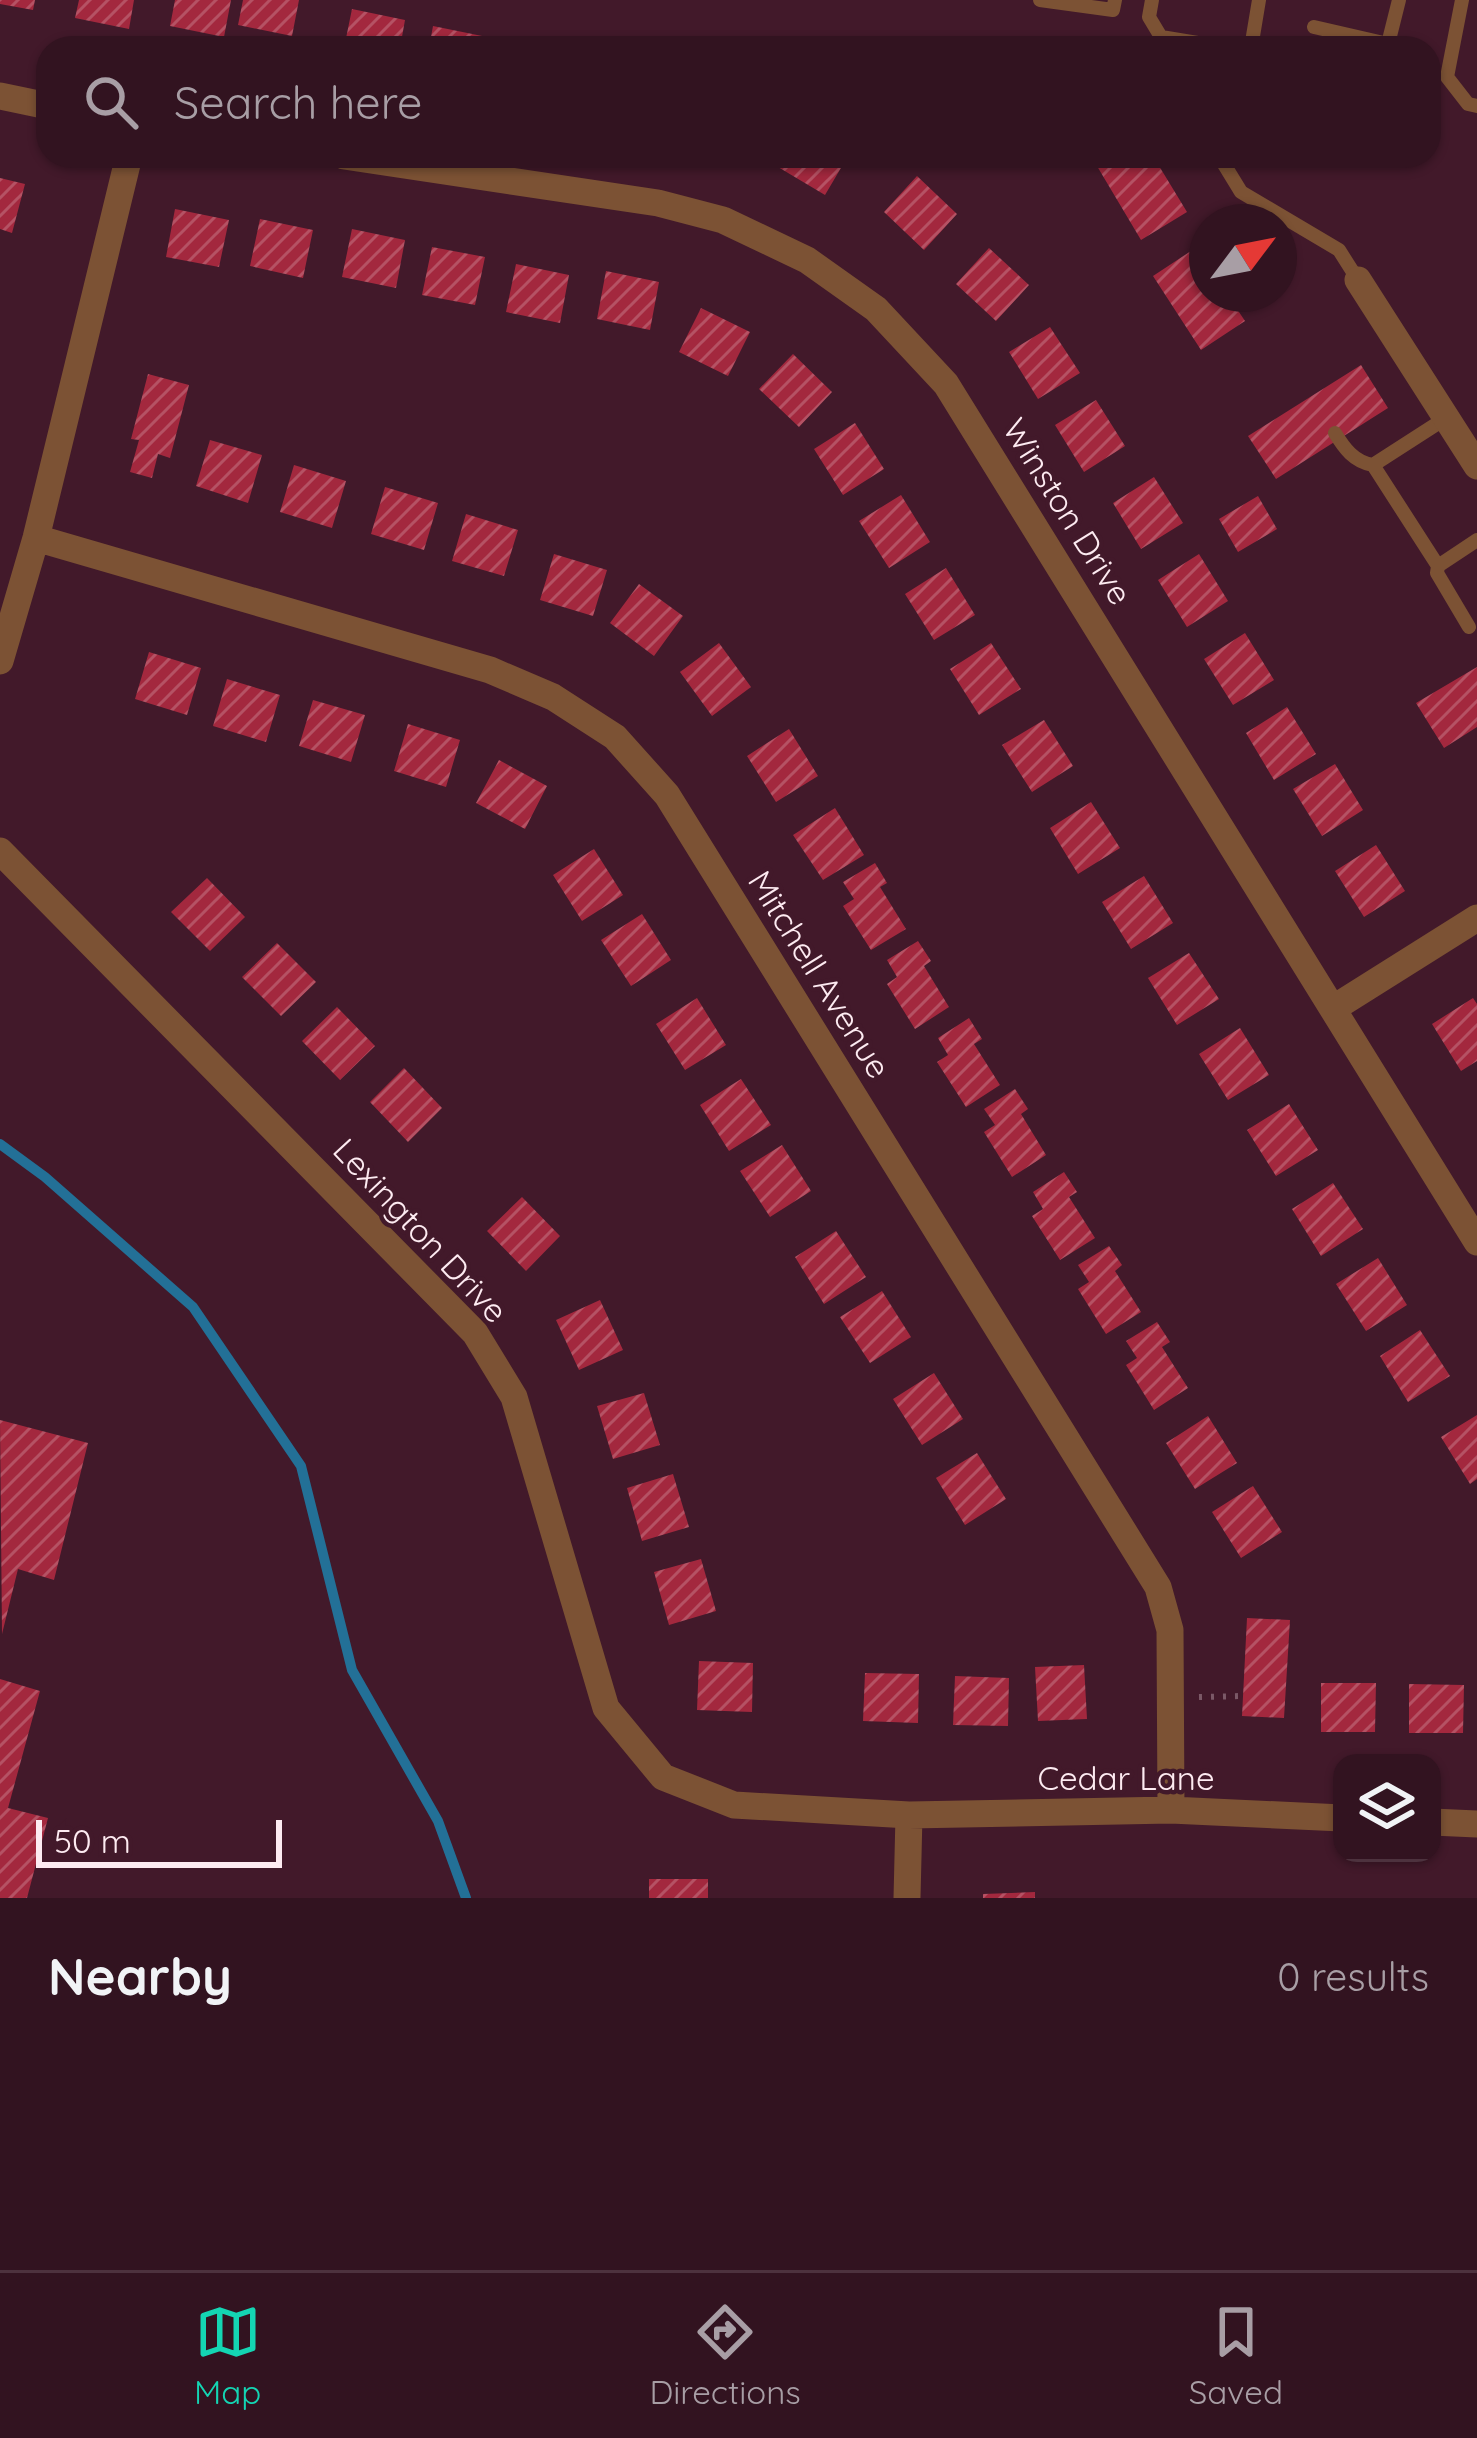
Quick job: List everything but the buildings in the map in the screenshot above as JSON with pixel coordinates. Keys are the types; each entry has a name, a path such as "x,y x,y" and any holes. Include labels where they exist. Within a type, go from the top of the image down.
{"street":[{"path":"0,96 36,104"},
{"path":"0,661 36,538 126,168"},
{"name":"Winston Drive","path":"424,168 658,203 723,220 807,260 876,309 946,384 1477,1242"},
{"path":"1358,280 1477,466"},
{"name":"Mitchell Avenue","path":"36,538 490,670 553,697 615,737 667,796 1158,1587 1170,1630 1171,1810"},
{"name":"Lexington Drive","path":"0,851 476,1333 514,1397 606,1708 663,1777 734,1805 909,1815"},
{"path":"1334,1008 1477,918"},
{"name":"Cedar Lane","path":"909,1815 1171,1810 1333,1818"},
{"path":"907,1898 909,1815"},
{"path":"1441,1822 1477,1824"}],"lane":[{"path":"1040,0 1113,10 1114,0"},
{"path":"1152,0 1149,17 1160,36"},
{"path":"1254,36 1259,0"},
{"path":"1390,36 1399,0"},
{"path":"1462,0 1447,77 1468,104 1477,106"},
{"path":"1314,27 1353,36"},
{"path":"1226,168 1240,192 1339,250 1358,280"},
{"path":"1372,465 1446,418"},
{"path":"1335,433 1356,459 1372,465 1438,566 1441,582 1469,626"},
{"path":"1438,566 1477,540"}],"path":[{"path":"1199,1697 1243,1696"}],"waterway":[{"path":"0,1144 45,1177 193,1307 301,1466 352,1670 438,1821 466,1898"}]}
